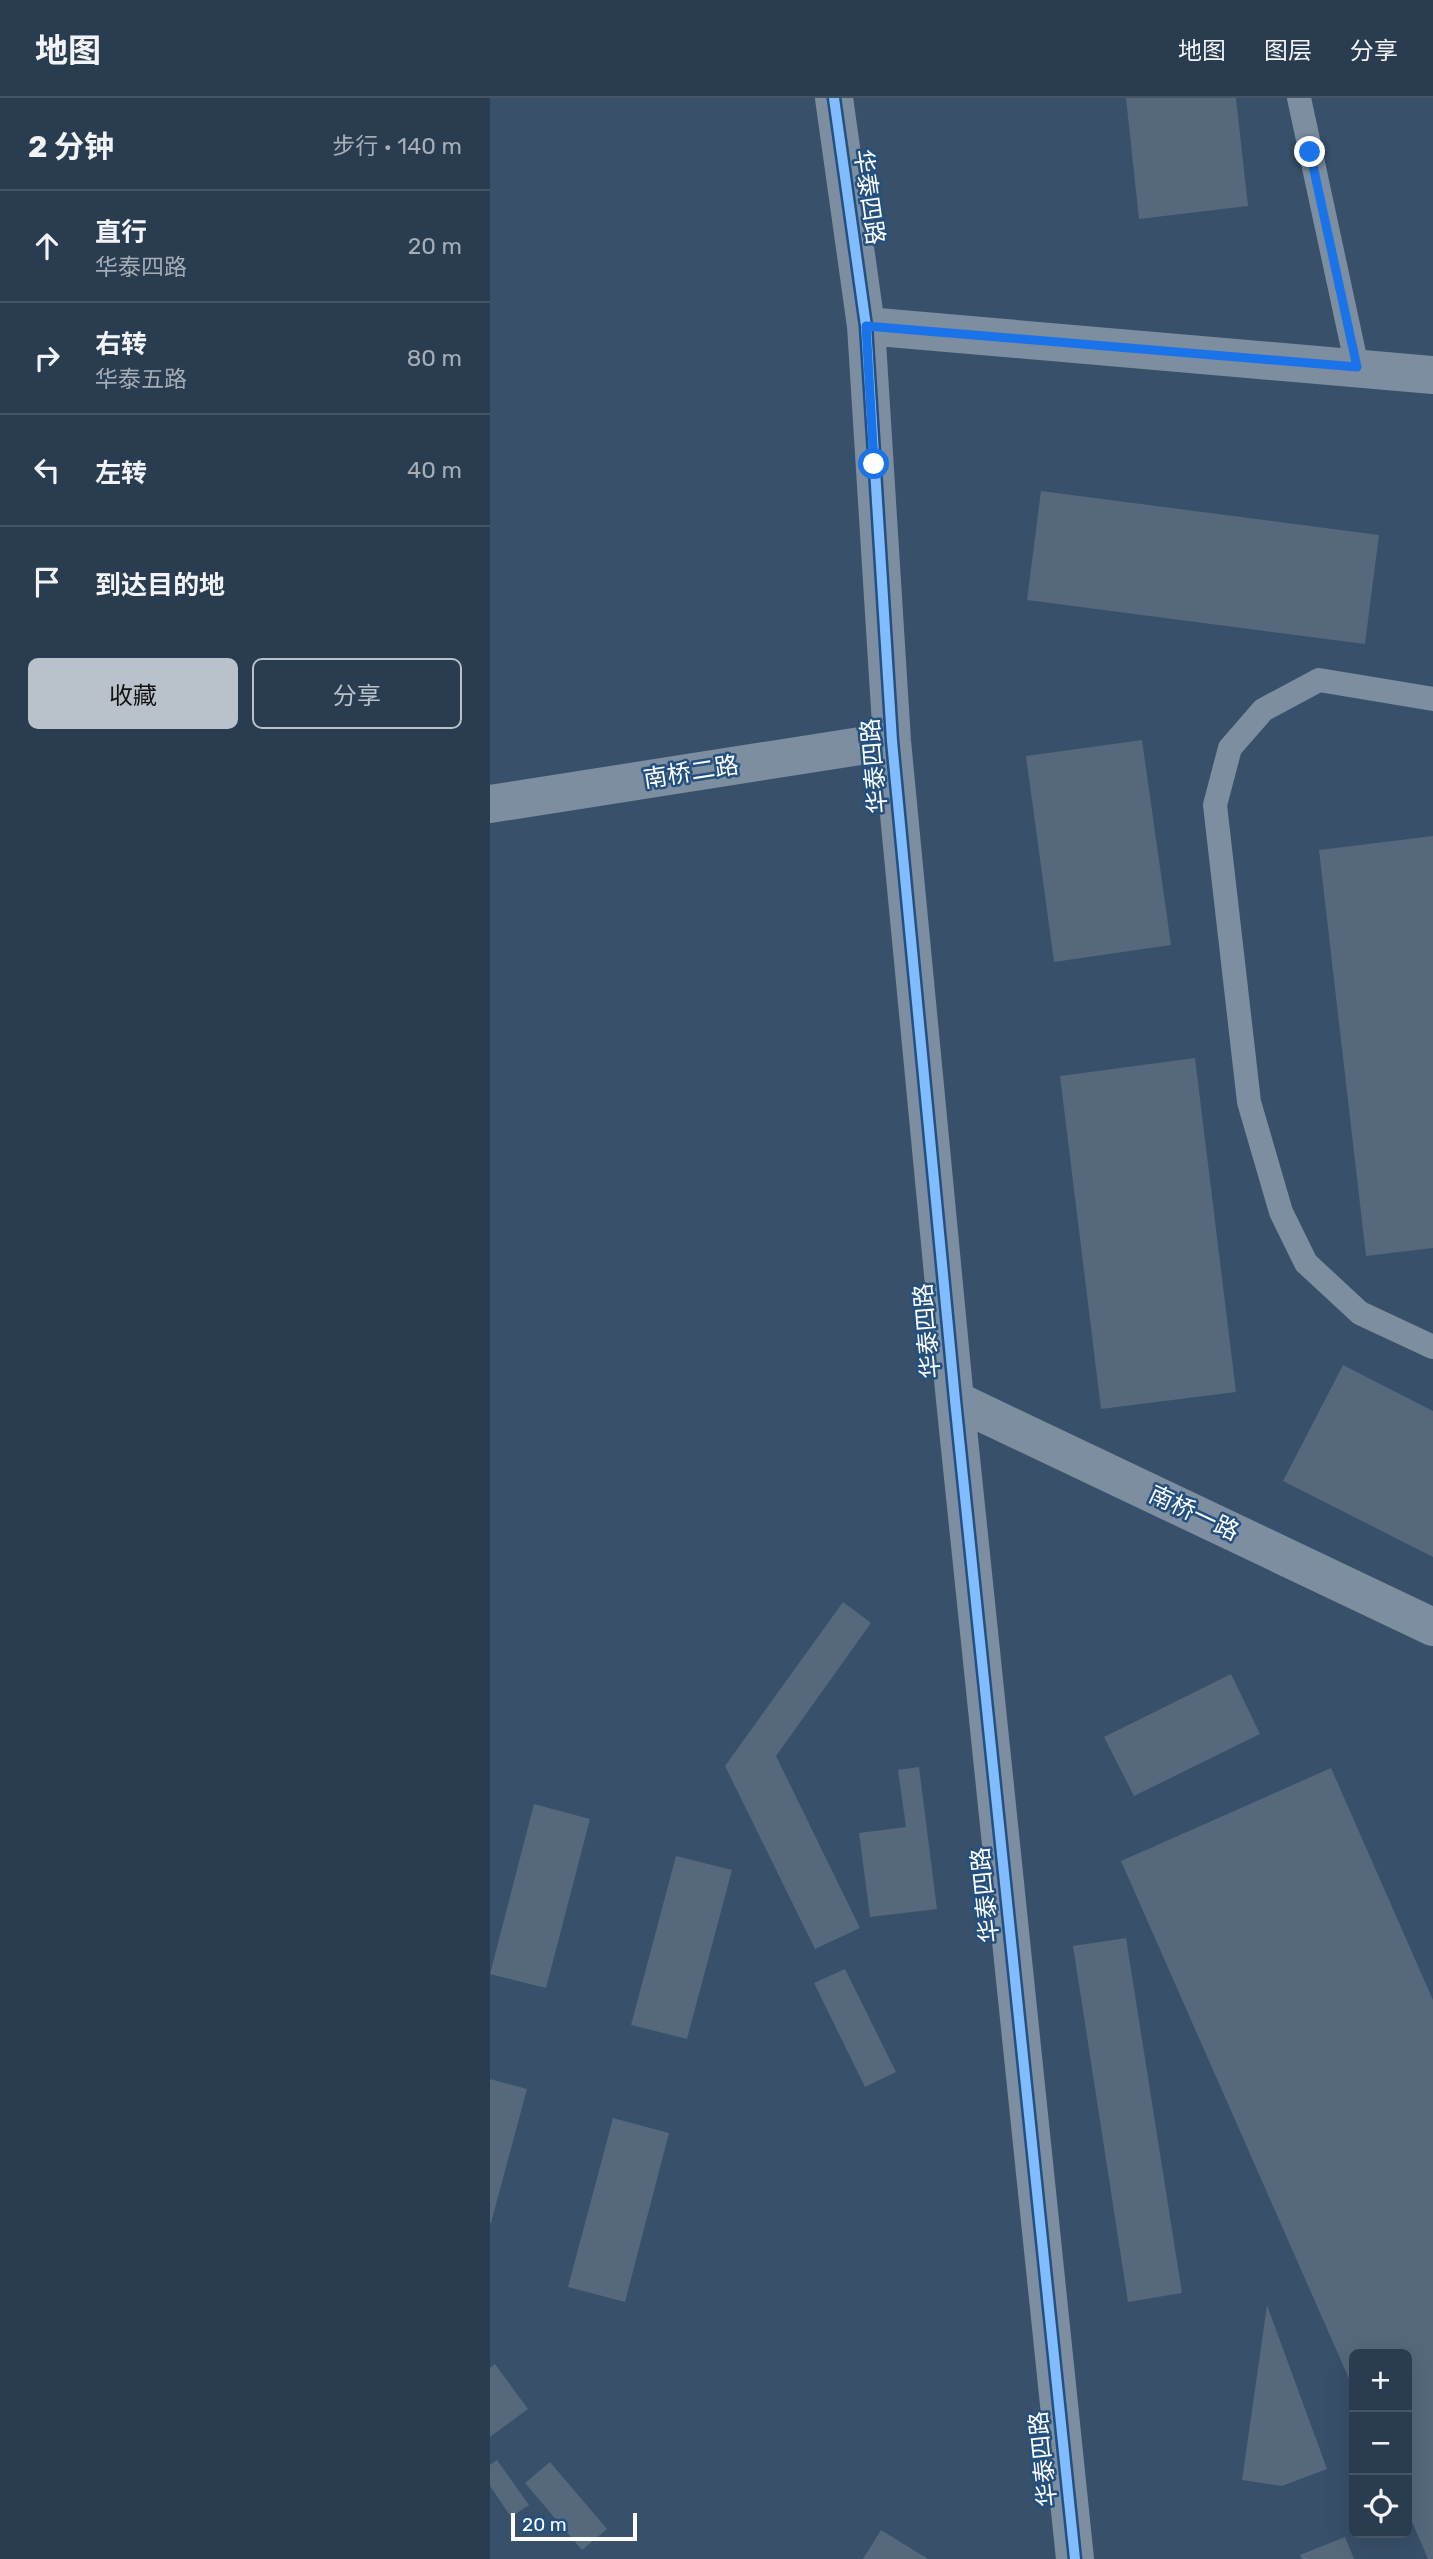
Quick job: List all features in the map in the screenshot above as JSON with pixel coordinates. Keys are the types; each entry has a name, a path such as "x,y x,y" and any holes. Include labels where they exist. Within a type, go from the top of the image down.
{"street":[{"name":"华泰四路","path":"834,98 866,326 892,741 955,1400 1075,2559"},
{"path":"866,326 1433,375"},
{"name":"南桥二路","path":"490,804 892,741"},
{"name":"南桥一路","path":"955,1400 1433,1627"}],"lane":[{"path":"1298,98 1357,367"},
{"path":"1433,699 1319,680 1263,710 1230,748 1214,805 1249,1102 1281,1212 1306,1262 1360,1313 1433,1347"}],"building":[{"path":"1126,98 1236,98 1248,206 1139,219"},
{"path":"1041,491 1379,535 1365,644 1027,600"},
{"path":"1142,740 1171,945 1054,962 1026,756"},
{"path":"1433,836 1433,1248 1366,1256 1319,850"},
{"path":"1195,1058 1236,1392 1101,1409 1060,1076"},
{"path":"1343,1365 1433,1411 1433,1557 1283,1481"},
{"path":"843,1602 871,1623 776,1756 860,1928 815,1949 725,1766"},
{"path":"1231,1674 1260,1734 1134,1796 1104,1737"},
{"path":"919,1767 937,1909 870,1917 859,1833 906,1827 898,1770"},
{"path":"1331,1768 1433,2000 1433,2559 1428,2559 1412,2522 1412,2349 1349,2349 1349,2379 1121,1861"},
{"path":"534,1804 590,1819 546,1988 490,1974"},
{"path":"676,1856 732,1870 687,2039 631,2025"},
{"path":"1126,1938 1182,2293 1128,2302 1073,1946"},
{"path":"845,1969 896,2072 865,2087 814,1983"},
{"path":"490,2079 527,2089 491,2223 490,2223"},
{"path":"613,2118 669,2133 625,2302 568,2287"},
{"path":"1267,2305 1327,2469 1282,2486 1242,2480"},
{"path":"495,2364 528,2409 490,2437 490,2368"},
{"path":"497,2460 529,2505 511,2517 490,2486 490,2465"},
{"path":"550,2462 607,2529 582,2550 525,2483"},
{"path":"881,2530 928,2559 863,2559"},
{"path":"1345,2537 1354,2559 1302,2559 1300,2555"}],"cycle path":[{"path":"834,98 866,326 892,741 955,1400 1075,2559"}],"route":[{"path":"874,464 866,326 1357,367 1310,152"}]}
